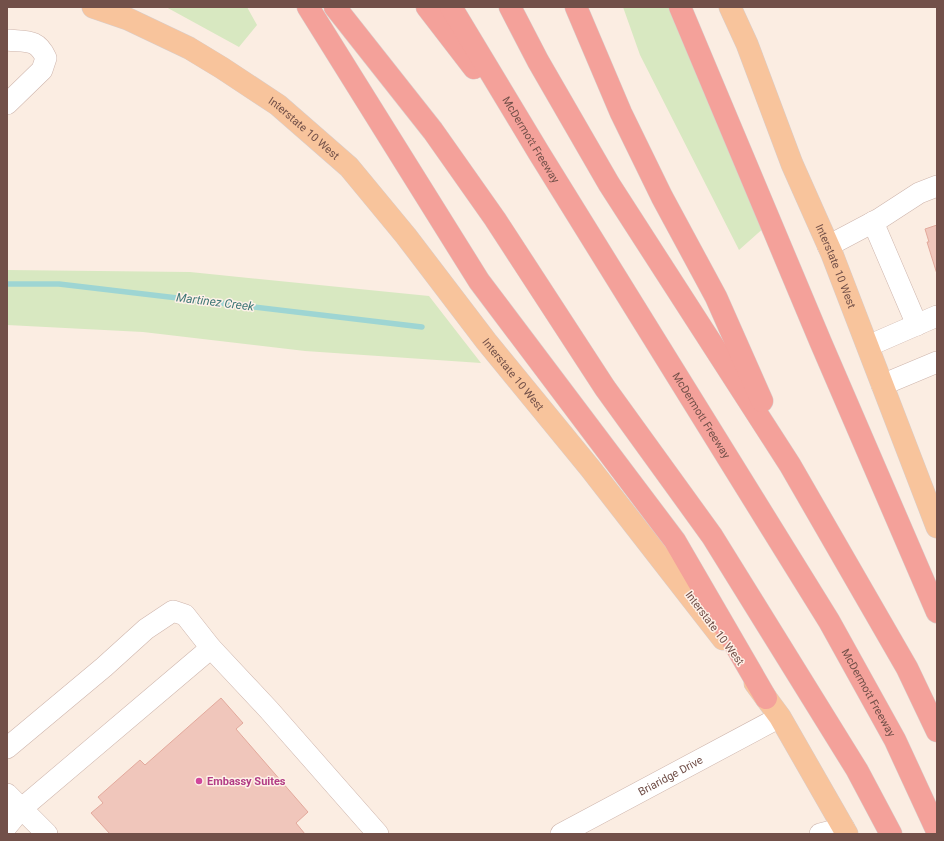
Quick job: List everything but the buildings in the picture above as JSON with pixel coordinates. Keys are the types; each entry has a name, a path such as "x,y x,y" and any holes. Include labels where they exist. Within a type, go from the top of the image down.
{"highway":[{"path":"308,7 479,281 675,541 766,698"},
{"path":"335,7 434,131 495,219 605,388 712,536 857,770 891,834"},
{"path":"428,7 539,153"},
{"name":"McDermott Freeway","path":"451,7 539,153 829,621 895,740 937,831"},
{"path":"510,7 538,61 610,184 790,465 907,668 937,730"},
{"path":"576,7 621,113 662,197 716,298 790,465"},
{"path":"680,7 821,343 937,612"}],"main road":[{"name":"Interstate 10 West","path":"93,7 128,19 189,48 222,68 278,105 349,167 406,236 486,342 611,494 720,634 780,718 846,831"},
{"name":"Interstate 10 West","path":"730,7 747,44 792,164 828,246 868,346 937,527"}],"street":[{"path":"7,40 34,42 42,49 46,58 42,70 7,104"},
{"path":"828,246 873,222 919,193 937,186"},
{"path":"873,222 917,325"},
{"path":"868,346 937,316"},
{"path":"882,385 937,362"},
{"path":"7,748 104,667 146,629 173,611 185,615 211,648 269,710 378,834"},
{"path":"7,826 14,802 211,648"},
{"name":"Briaridge Drive","path":"561,834 780,718"},
{"path":"14,802 47,834"},
{"path":"820,834 846,831"}],"green space":[{"path":"166,7 247,7 257,25 239,47"},
{"path":"623,7 670,7 766,226 739,250 640,55"},
{"path":"7,270 190,272 429,296 481,363 305,351 143,332 7,325"}],"waterway":[{"name":"Martinez Creek","path":"7,284 59,284 422,327"}],"place":[{"name":"Embassy Suites","path":"199,781"}]}
